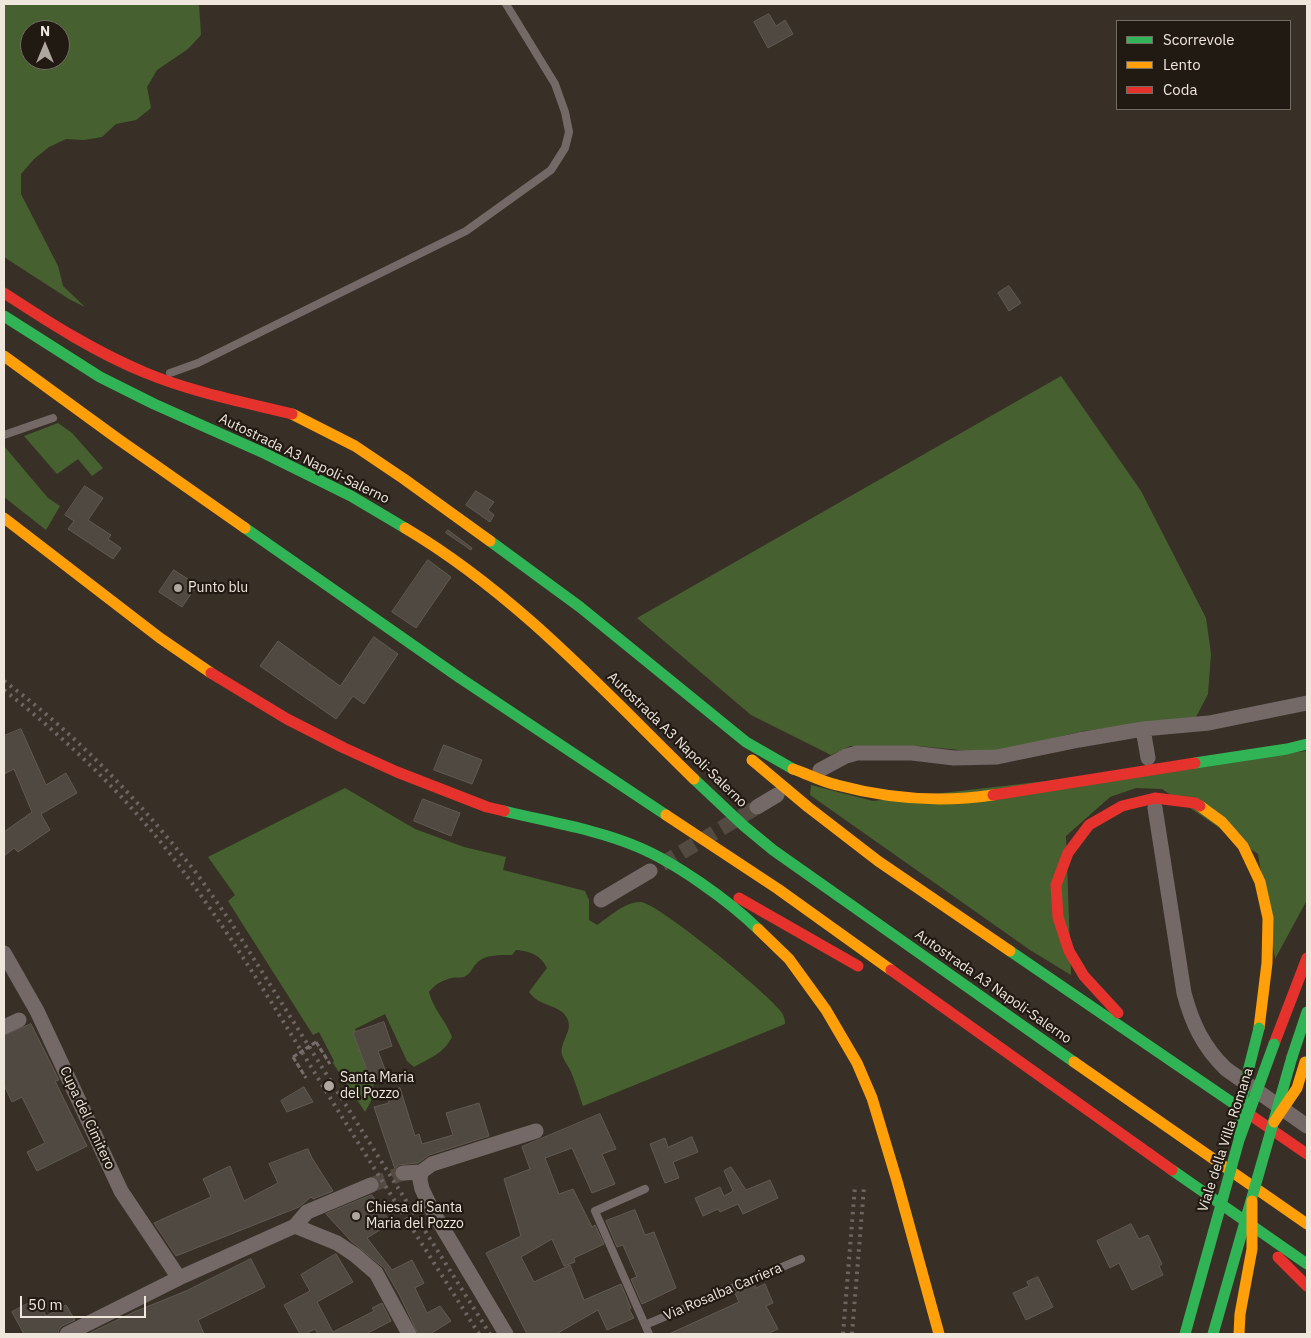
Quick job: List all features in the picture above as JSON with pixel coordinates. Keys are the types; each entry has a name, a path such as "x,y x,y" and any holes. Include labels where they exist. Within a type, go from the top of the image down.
{"main road":[{"path":"4,294 82,341 146,373 184,386 294,415 356,446 580,607 746,742 791,768 836,785 878,794 924,800 977,797 1287,749 1307,744"},
{"name":"Autostrada A3 Napoli-Salerno","path":"4,316 100,377 154,404 266,454 351,496 437,547 497,592 560,648 704,789 773,850 1021,1026 1307,1224"},
{"path":"4,356 142,456 460,678 778,889 1307,1264"},
{"path":"4,518 195,663 287,720 397,772 487,807 614,838 656,855 786,924 872,974"},
{"path":"87,597 160,638"},
{"path":"654,668 762,769 878,861 1305,1152"},
{"path":"1154,1050 1084,976 1074,960 1069,951 1058,917 1056,885 1068,853 1089,825 1122,806 1155,798 1195,803 1222,822 1243,846 1260,882 1268,918 1267,963 1259,1028 1244,1087 1239,1140"},
{"path":"656,855 692,878 744,916 789,960 826,1010 857,1064 872,1098 939,1334"},
{"name":"Viale della Villa Romana","path":"1185,1334 1239,1140 1307,958"},
{"path":"906,994 1017,1060"},
{"path":"1213,1334 1292,1057 1307,1012"},
{"path":"1274,1122 1297,1088 1306,1058"},
{"path":"1239,1334 1240,1314 1252,1249 1252,1201"},
{"path":"1234,1214 1307,1286"}],"street":[{"path":"820,770 846,756 857,753 912,753 962,758 997,757 1143,729 1210,723 1307,703"},
{"path":"1143,729 1148,758"},
{"path":"757,807 778,795"},
{"path":"1156,808 1184,993 1190,1016 1207,1049 1217,1061 1307,1126"},
{"path":"601,900 650,871"},
{"name":"Cupa del Cimitero","path":"4,952 37,1012 121,1191 179,1278"},
{"path":"4,1027 19,1020"},
{"path":"403,1172 421,1172 432,1164 536,1131"},
{"path":"421,1172 422,1188 432,1210 506,1334"},
{"path":"67,1334 179,1278 295,1226 307,1212 371,1185"},
{"path":"295,1226 337,1243 376,1273 409,1334"}],"lane":[{"path":"168,374 205,359 466,231 551,170 566,148 569,132 566,112 555,84 506,4"},
{"path":"4,435 53,418"},
{"path":"645,1189 595,1211 649,1334"},
{"name":"Via Rosalba Carriera","path":"645,1325 801,1259"}],"path":[{"path":"306,1078 293,1057 316,1042 330,1064"}],"green space":[{"path":"4,4 199,4 201,35 188,49 157,70 147,87 151,108 136,120 116,124 102,137 84,140 66,139 49,147 34,159 21,174 21,194 58,266 63,286 85,307 69,299 4,257"},
{"path":"1061,376 1141,491 1206,618 1211,654 1208,694 1196,717 1084,731 988,753 920,746 850,746 831,755 751,715 637,618"},
{"path":"58,423 72,433 103,468 92,476 78,459 57,474 24,436"},
{"path":"4,446 48,498 60,506 46,530 4,497"},
{"path":"1307,751 1307,900 1275,959 1258,854 1162,789 1136,788 1110,797 1066,836 1071,975 1030,950 810,795 811,785 873,801"},
{"path":"345,788 415,829 464,847 506,857 503,870 585,891 589,900 589,920 597,925 618,910 635,902 641,902 652,907 690,933 737,970 782,1013 785,1024 583,1106 573,1076 562,1055 562,1046 569,1027 567,1018 560,1010 538,1000 529,992 547,968 534,954 516,950 512,955 492,956 482,959 478,961 466,976 445,980 431,989 429,992 431,998 452,1037 441,1051 414,1067 407,1061 385,1014 355,1029 374,1081 371,1101 365,1112 333,1063 334,1061 319,1032 313,1035 228,901 235,895 208,857"}],"building":[{"path":"769,14 776,26 785,20 793,34 768,48 754,22"},
{"path":"1009,286 1021,303 1009,311 998,293"},
{"path":"85,486 103,498 88,520 111,535 108,539 121,548 113,559 68,529 74,521 65,515"},
{"path":"476,491 494,502 488,510 494,515 490,522 466,505"},
{"path":"448,530 472,548 471,550 446,533"},
{"path":"428,560 451,577 416,628 392,612"},
{"name":"Punto blu","path":"174,570 197,585 182,607 159,592"},
{"path":"374,637 398,654 364,704 353,696 336,719 260,666 278,641 340,686"},
{"path":"21,729 46,785 66,773 77,793 41,814 50,830 18,852 14,848 4,856 4,832 32,812 14,769 4,774 4,736"},
{"path":"444,745 482,760 472,784 434,770"},
{"path":"423,799 460,813 451,836 414,821"},
{"path":"384,1022 392,1046 378,1051 387,1075 371,1081 353,1033"},
{"path":"31,1024 59,1080 55,1081 87,1146 37,1171 27,1152 45,1143 22,1097 12,1102 4,1085 4,1036"},
{"path":"304,1087 313,1102 287,1112 281,1101"},
{"path":"400,1088 415,1136 419,1134 422,1144 453,1135 446,1113 479,1103 489,1136 429,1155 418,1163 398,1165 395,1169 374,1107 389,1103 386,1093"},
{"path":"600,1114 616,1149 602,1154 615,1184 592,1193 572,1148 545,1158 559,1194 573,1189 592,1227 595,1225 604,1244 574,1258 575,1262 564,1266 552,1239 521,1257 534,1282 570,1265 584,1300 621,1284 634,1318 607,1330 598,1310 556,1334 527,1334 486,1253 521,1236 504,1179 530,1169 522,1147"},
{"path":"692,1137 698,1152 673,1162 679,1178 665,1183 650,1144 665,1138 668,1147"},
{"path":"308,1149 333,1191 313,1199 311,1197 299,1207 176,1256 154,1223 211,1197 203,1179 230,1166 244,1201 278,1183 269,1164"},
{"path":"731,1167 746,1190 770,1180 778,1198 743,1214 738,1204 720,1212 718,1209 703,1216 695,1198 720,1187 724,1196 733,1191 724,1171"},
{"path":"372,1195 391,1223 367,1238 392,1270 412,1260 424,1283 415,1288 427,1313 440,1306 451,1321 430,1334 418,1334 384,1268 351,1241 326,1214"},
{"path":"635,1210 645,1235 654,1232 676,1288 642,1304 631,1279 637,1277 623,1245 617,1247 606,1221"},
{"path":"1131,1224 1139,1239 1148,1235 1162,1264 1159,1266 1163,1275 1132,1290 1119,1263 1110,1268 1097,1241"},
{"path":"336,1254 353,1282 317,1302 333,1332 374,1311 372,1308 382,1303 391,1321 366,1334 318,1334 315,1329 305,1334 300,1334 284,1305 310,1291 301,1275"},
{"path":"251,1259 265,1287 198,1320 204,1334 88,1334 134,1312 186,1291"},
{"path":"1038,1277 1053,1307 1026,1320 1013,1293 1029,1286 1027,1282"},
{"path":"765,1284 773,1303 766,1306 778,1329 767,1334 669,1334 739,1302 735,1293 755,1285 756,1288"},
{"path":"37,1299 46,1316 66,1305 75,1320 62,1326 58,1334 24,1334 12,1312"}],"tunnel":[{"path":"662,864 757,807"},
{"path":"371,1185 403,1173"}],"railway":[{"path":"4,681 54,721 100,764 144,810 197,874 230,921 490,1334"},
{"path":"4,690 52,730 120,795 161,843 200,894 255,976 362,1150 479,1334"},
{"path":"843,1334 855,1186"},
{"path":"852,1334 864,1187"}],"traffic: fast":[{"path":"4,316 100,377 154,404 266,454 351,496 405,528"},
{"path":"245,528 460,678 666,815"},
{"path":"490,541 580,607 746,742 793,769"},
{"path":"1195,763 1287,749 1307,744"},
{"path":"694,779 744,826 773,850 1074,1062"},
{"path":"504,811 589,831 638,847 685,872 732,906 758,929"},
{"path":"1010,951 1246,1112"},
{"path":"1292,1057 1307,1012"},
{"path":"1239,1140 1244,1087 1259,1028"},
{"path":"1185,1334 1239,1140 1274,1044"},
{"path":"1213,1334 1292,1057"},
{"path":"1172,1170 1307,1264"}],"traffic: slow":[{"path":"4,356 245,528"},
{"path":"292,414 355,446 490,541"},
{"path":"4,518 160,638 211,673"},
{"path":"405,528 484,582 557,644 694,779"},
{"path":"752,760 808,807 878,861 1010,951"},
{"path":"793,769 831,784 876,794 934,799 993,795"},
{"path":"1200,806 1222,822 1243,846 1260,882 1268,918 1267,963 1259,1028"},
{"path":"666,815 778,889 891,970"},
{"path":"758,929 789,959 826,1010 857,1063 872,1098 939,1334"},
{"path":"1074,1062 1307,1224"},
{"path":"1274,1122 1297,1088 1305,1062"},
{"path":"1239,1334 1240,1314 1252,1249 1252,1201"}],"traffic: jam":[{"path":"4,293 91,346 146,373 199,391 292,414"},
{"path":"211,673 287,719 344,748 397,772 487,807 504,811"},
{"path":"993,795 1195,763"},
{"path":"1118,1013 1084,976 1069,951 1058,917 1056,885 1068,853 1089,825 1122,806 1155,798 1195,803 1200,806"},
{"path":"739,898 858,966"},
{"path":"1274,1044 1307,958"},
{"path":"891,970 1172,1170"},
{"path":"1246,1112 1307,1154"},
{"path":"1278,1257 1307,1286"}],"place":[{"name":"Punto blu","path":"178,588"},
{"name":"Santa Maria del Pozzo","path":"329,1086"},
{"name":"Chiesa di Santa Maria del Pozzo","path":"356,1216"}]}
